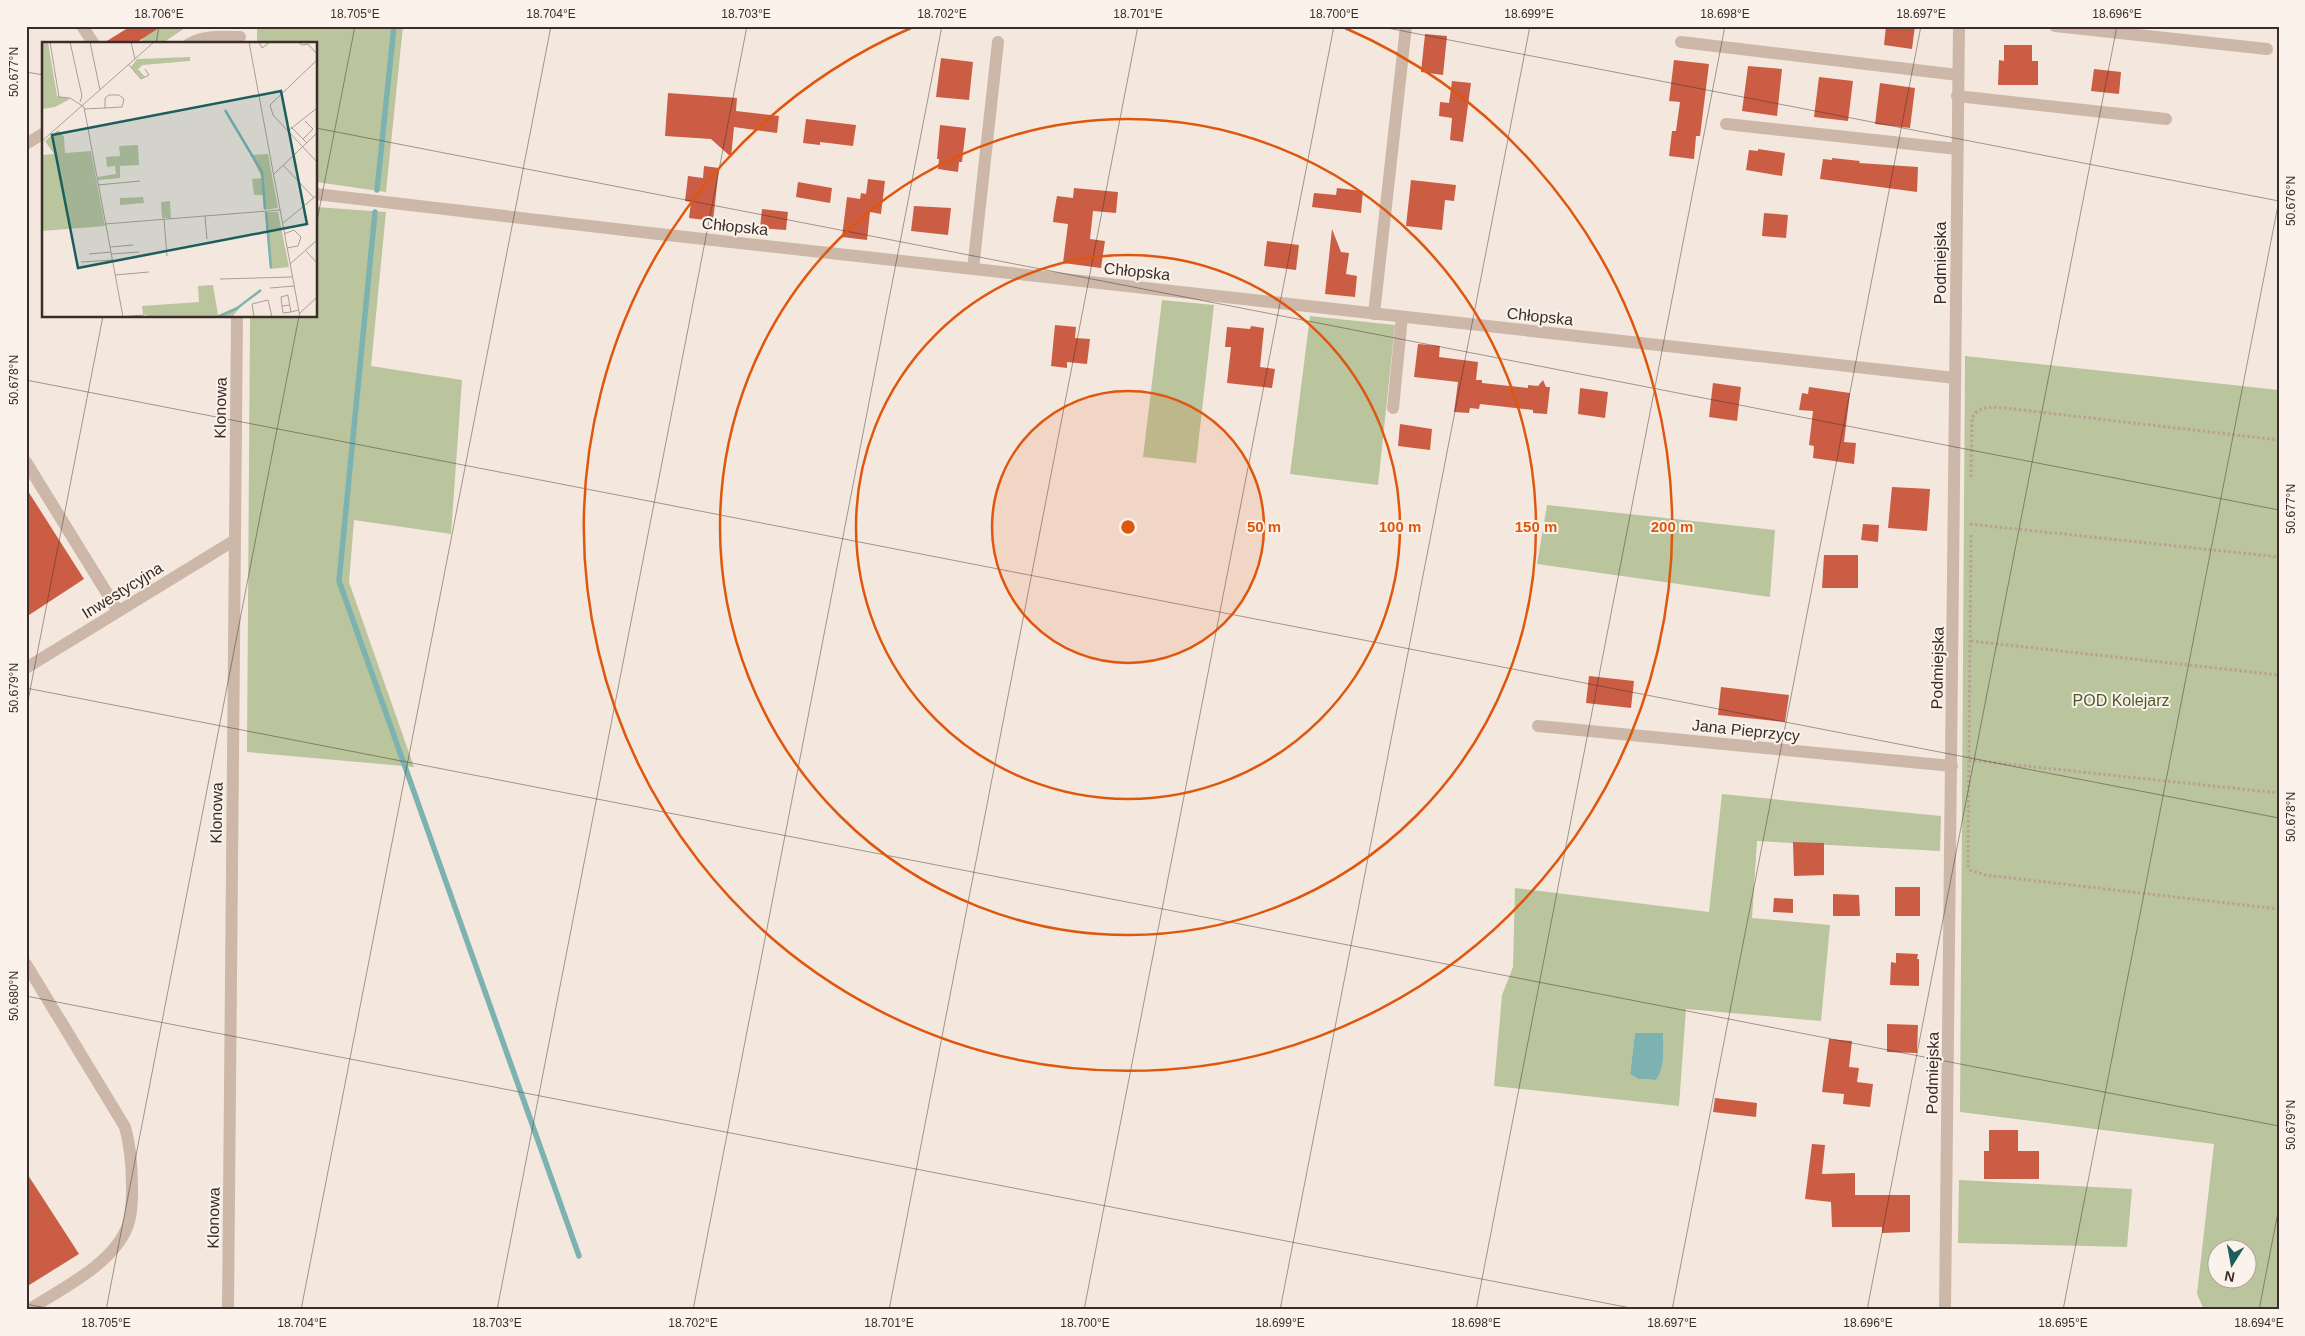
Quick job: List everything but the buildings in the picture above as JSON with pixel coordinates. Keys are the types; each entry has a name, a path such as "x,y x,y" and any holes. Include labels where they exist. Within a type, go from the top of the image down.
{"street":[{"path":"82,26 93,42"},
{"path":"1374,314 1406,26"},
{"name":"Podmiejska","path":"1945,1310 1954,639 1959,26"},
{"path":"2055,26 2267,49"},
{"path":"192,42 198,38 240,36"},
{"path":"973,269 998,42"},
{"path":"1681,42 1958,75"},
{"path":"1958,96 2166,119"},
{"path":"1726,124 1957,149"},
{"path":"26,144 42,134"},
{"name":"Chłopska","path":"318,194 1955,378"},
{"path":"1393,408 1402,317"},
{"name":"Klonowa","path":"228,1310 237,318"},
{"path":"26,462 118,611"},
{"name":"Inwestycyjna","path":"26,668 235,540"},
{"name":"Jana Pieprzycy","path":"1538,726 1952,766"},
{"path":"26,964 122,1122 132,1155 132,1207 129,1224 116,1246 91,1270 28,1310"}],"path":[{"path":"1971,486 1972,418 1976,411 1982,408 2005,408 2279,440"},
{"path":"1971,514 1968,865 1970,870 1975,874 2279,909"},
{"path":"1970,524 2279,557"},
{"path":"1954,639 2279,675"},
{"path":"1969,760 2279,793"}],"green space":[{"path":"134,26 188,26 164,42 144,42"},
{"path":"257,26 403,26 386,192 318,182 318,42 257,42"},
{"path":"318,207 386,212 371,366 462,380 451,534 354,520 349,582 414,767 247,752 250,318 318,318"},
{"path":"1162,300 1214,305 1196,463 1143,457"},
{"path":"1310,316 1395,325 1378,485 1290,474"},
{"name":"POD Kolejarz","path":"1965,356 2279,390 2279,1310 2204,1310 2197,1294 2214,1144 1960,1112"},
{"path":"1547,505 1775,530 1770,597 1537,564"},
{"path":"1722,794 1941,816 1940,851 1757,841 1752,918 1830,925 1821,1021 1686,1009 1679,1106 1494,1086 1502,995 1513,967 1515,888 1709,912","holes":["1635,1033 1663,1033 1664,1051 1661,1070 1656,1080 1638,1079 1630,1074"]},
{"path":"1959,1180 2132,1189 2127,1247 1958,1243"}],"water":[{"path":"1635,1033 1663,1033 1664,1051 1661,1070 1656,1080 1638,1079 1630,1074"}],"waterway":[{"path":"377,190 394,26"},
{"path":"375,212 339,581 579,1256"}]}
